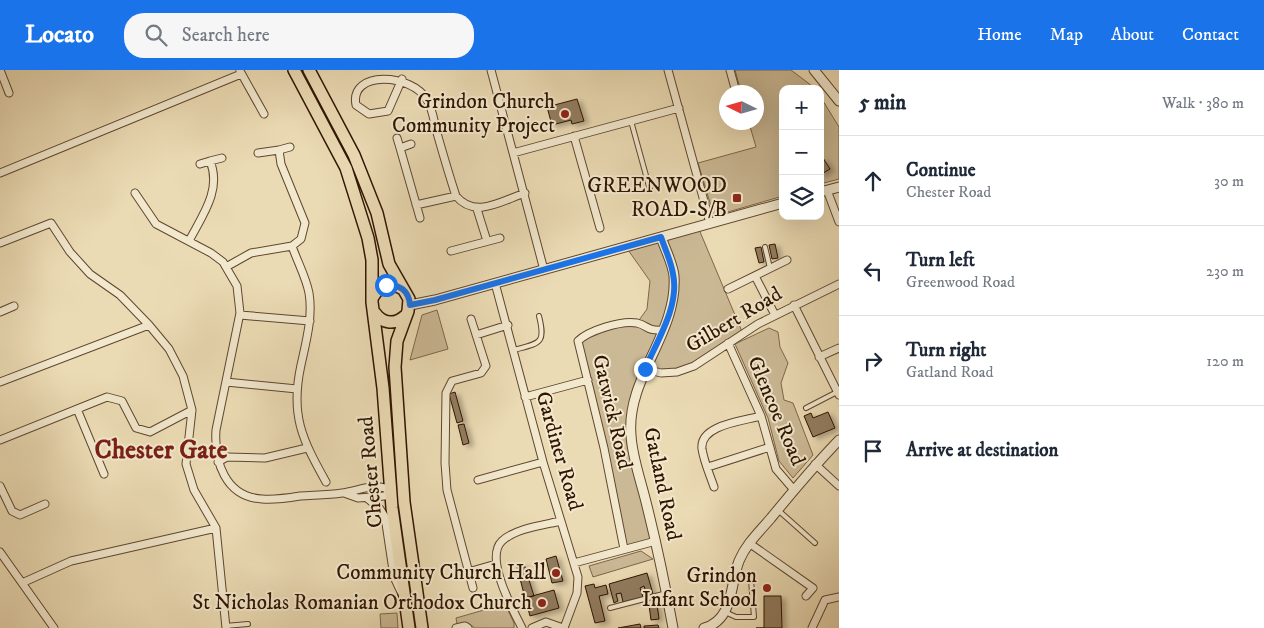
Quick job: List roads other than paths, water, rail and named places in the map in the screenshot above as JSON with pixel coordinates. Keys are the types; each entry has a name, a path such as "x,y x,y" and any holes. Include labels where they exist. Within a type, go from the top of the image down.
{"main road":[{"name":"Chester Road","path":"294,70 346,168 368,238 372,260 372,308 375,313 383,388 390,490 409,628"},
{"path":"309,70 354,155 377,213 389,264 407,294 408,310 395,322 379,318 375,313"},
{"path":"373,297 376,291 386,285 398,286 403,289"},
{"name":"Chester Road","path":"408,310 397,341 394,360 403,489 422,628"},
{"path":"390,490 403,489"}],"street":[{"path":"0,70 9,93"},
{"path":"491,70 544,270"},
{"path":"668,70 710,223"},
{"path":"730,70 734,85"},
{"path":"814,70 839,101"},
{"path":"0,173 240,72 264,114"},
{"path":"402,79 388,111 368,114 356,105 356,91 359,84 366,80 385,76 402,79 414,85 428,101 456,196 463,204 477,209 525,194"},
{"path":"514,153 679,108"},
{"path":"574,136 600,228"},
{"path":"397,138 420,218"},
{"path":"400,148 411,144"},
{"path":"258,153 290,147"},
{"path":"226,267 251,253 292,246 301,239 305,223 281,164 279,150"},
{"path":"200,164 222,158"},
{"path":"189,241 213,196 214,170 210,161"},
{"path":"839,187 824,191 839,222"},
{"path":"135,194 156,224 211,253 226,267 237,286 241,302 240,315 216,430 215,448 218,462 228,483 244,496 261,499 344,493 356,489 384,487 390,490 385,496 366,498 358,498 344,493"},
{"path":"416,205 456,196"},
{"path":"408,310 495,283 779,204"},
{"path":"477,209 486,241"},
{"path":"0,243 51,223 70,252 90,274 120,295 149,324 169,349 183,376 192,410 186,464 194,490 216,528 226,627"},
{"name":"Gatland Road","path":"661,237 674,275 674,293 662,330 645,369 631,409 630,436 656,541 673,628"},
{"path":"451,251 500,238"},
{"path":"292,246 309,293 310,321 297,389 299,425 307,448 326,482"},
{"path":"728,289 787,260"},
{"path":"755,276 775,315"},
{"name":"Gardiner Road","path":"495,283 543,462 578,577 577,593 563,628"},
{"name":"Gilbert Road","path":"645,369 661,373 677,372 694,366 775,315 839,284"},
{"path":"794,305 838,393"},
{"path":"0,312 14,306"},
{"path":"240,315 310,321"},
{"path":"471,319 486,366 481,373 452,381 446,393 445,463 447,490 473,588"},
{"name":"Gatwick Road","path":"624,549 588,380 578,342 585,334 603,328 637,323 650,331 662,330"},
{"path":"0,382 149,324"},
{"path":"476,334 508,326"},
{"name":"Glencoe Road","path":"728,343 761,416 776,468 794,490"},
{"path":"819,357 839,348"},
{"path":"525,397 588,380"},
{"path":"226,382 297,389"},
{"path":"0,440 107,397 122,401 136,428 150,432 192,410"},
{"path":"77,409 104,474"},
{"path":"714,486 702,448 704,438 710,430 761,416"},
{"path":"704,628 710,626 725,612 739,562 749,543 815,464 839,440"},
{"path":"708,467 770,447"},
{"path":"218,462 227,458 265,458 307,448"},
{"path":"478,480 543,462"},
{"path":"815,464 839,486"},
{"path":"0,486 12,511 20,515 45,504"},
{"path":"366,498 380,509 384,517 394,577 405,602"},
{"path":"522,628 508,601 496,564 502,541 520,532 561,521"},
{"path":"22,582 71,561 216,528"},
{"path":"574,563 656,541"},
{"path":"749,543 813,588 806,596"},
{"path":"0,552 54,628"},
{"path":"468,572 496,564"},
{"path":"812,628 825,600 839,598"},
{"path":"532,628 546,622 563,628"},
{"path":"456,628 465,626 468,628"}],"lane":[{"path":"631,121 650,190"},
{"path":"765,247 770,268"},
{"path":"514,350 541,340 543,334 539,316"},
{"path":"806,408 838,393"},
{"path":"778,510 815,543"},
{"path":"725,612 736,617 754,617 751,580"},
{"path":"610,608 667,593"},
{"path":"226,627 248,624"}],"place":[{"name":"Grindon Church Community Project","path":"565,114"},
{"name":"GREENWOOD ROAD-S/B","path":"737,198"},
{"name":"Community Church Hall","path":"556,573"},
{"name":"Grindon Infant School","path":"767,588"},
{"name":"St Nicholas Romanian Orthodox Church","path":"542,603"}],"district":[{"name":"Chester Gate","path":"161,450"}]}
